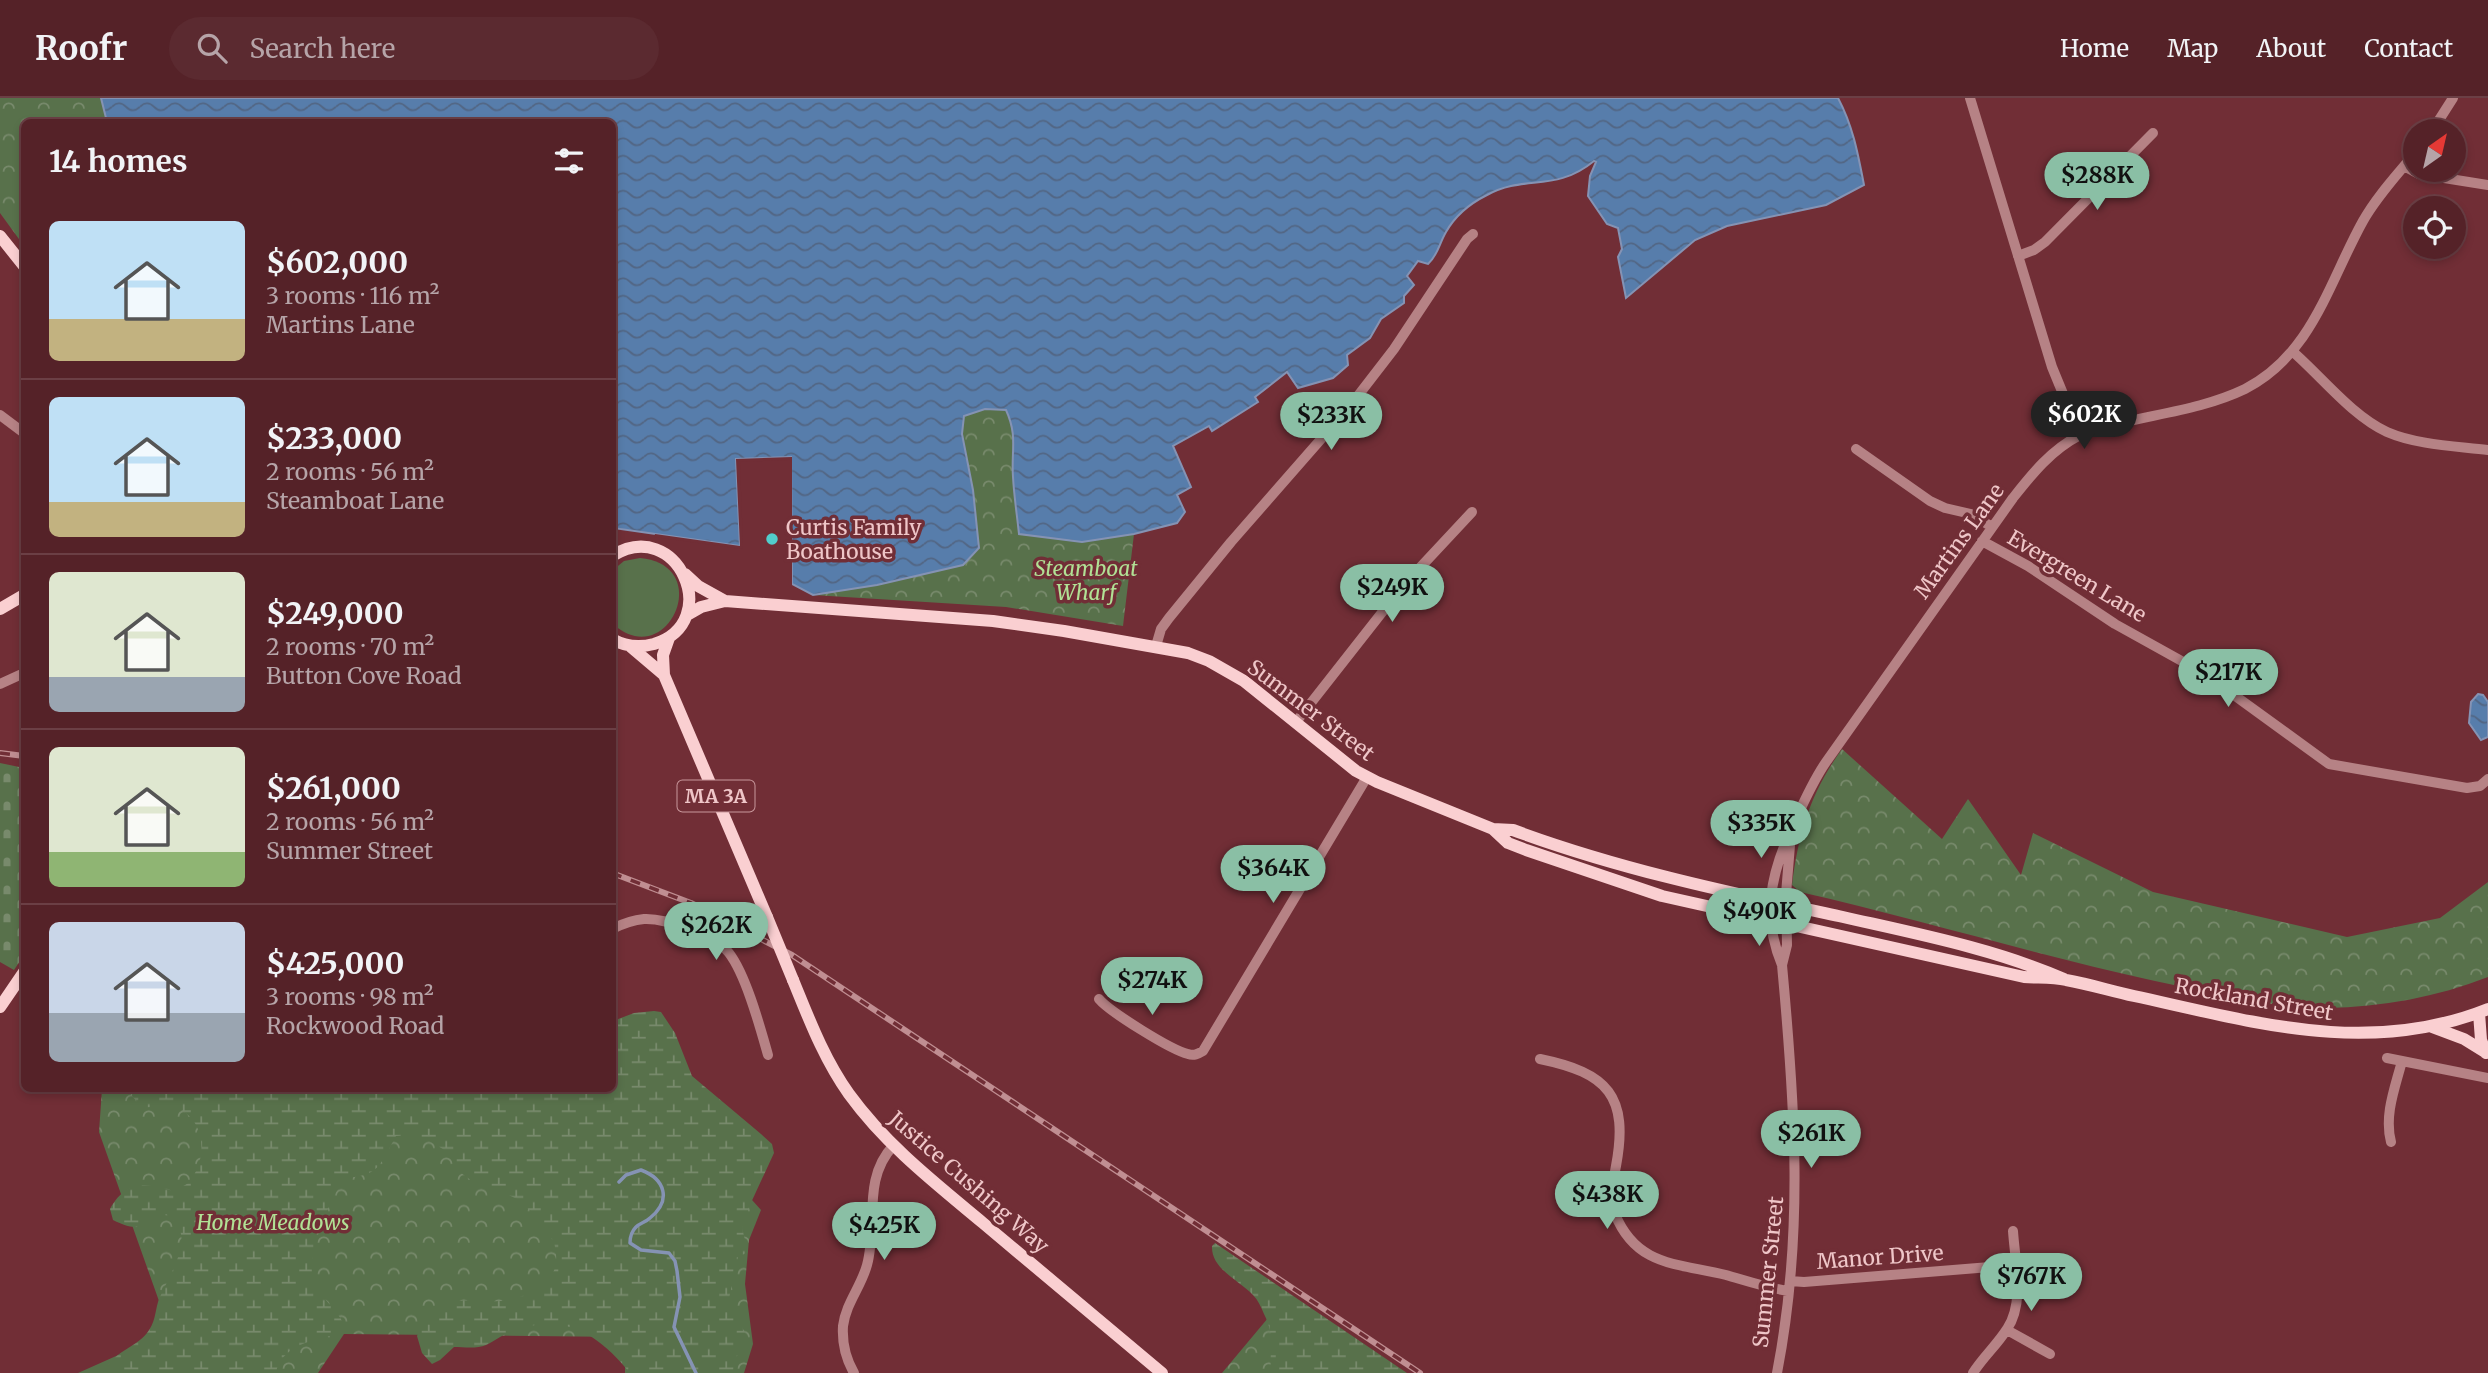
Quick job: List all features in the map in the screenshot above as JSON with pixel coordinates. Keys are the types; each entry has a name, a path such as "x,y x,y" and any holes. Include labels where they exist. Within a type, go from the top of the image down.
{"main road":[{"path":"0,236 21,262"},
{"name":"Summer Street","path":"616,554 633,548 650,548 670,557 698,586 725,601"},
{"path":"664,675 663,655 670,638 687,615 688,588 684,572"},
{"path":"0,609 21,597"},
{"name":"Summer Street","path":"687,615 701,607 725,601 993,621 1156,646 1197,656 1222,667 1254,688 1342,761 1367,778 1493,829 1513,830 1647,874 1786,905"},
{"path":"631,647 652,645 670,638"},
{"name":"MA 3A","path":"616,642 631,647"},
{"name":"Justice Cushing Way","path":"631,647 664,675 814,1030 834,1070 862,1111 893,1146 1162,1373"},
{"name":"Summer Street","path":"1493,829 1508,843 1613,881 1672,899 1787,925"},
{"name":"Rockland Street","path":"1786,905 1913,933 2027,963 2064,979"},
{"name":"Rockland Street","path":"1787,925 2024,977 2064,979 2300,1031 2359,1035 2431,1027 2483,1011 2481,1040 2487,1055"},
{"path":"0,1007 21,976"},
{"path":"2431,1027 2464,1039 2487,1055"}],"street":[{"path":"1970,98 2052,367 2080,435"},
{"path":"2440,119 2453,98"},
{"path":"2018,256 2045,242 2153,133"},
{"name":"Martins Lane","path":"1771,901 1777,860 1818,774 1992,527 2043,462 2080,435 2226,397 2263,378 2292,351 2324,305 2365,218 2403,167"},
{"path":"2466,181 2488,185"},
{"path":"1156,646 1161,629 1169,618 1231,542 1338,421 1394,349 1473,233"},
{"path":"2292,351 2362,416 2386,431 2430,443 2488,450"},
{"path":"0,415 21,431"},
{"path":"1856,449 1930,501 1945,508 1971,514 1992,527"},
{"path":"1296,722 1402,587 1472,512"},
{"name":"Evergreen Lane","path":"1982,541 2019,560 2106,618 2205,674 2329,764 2467,788 2480,786 2488,779"},
{"path":"0,684 21,674"},
{"path":"1099,999 1113,1012 1180,1051 1194,1055 1203,1051 1367,778"},
{"name":"Martins Lane","path":"1786,905 1791,829"},
{"name":"Summer Street","path":"1771,901 1774,946 1783,965"},
{"name":"Summer Street","path":"1777,1373 1796,1219 1796,1170 1783,965 1787,945 1786,905"},
{"path":"616,928 639,919 661,920 696,933 725,949 741,977 768,1055"},
{"path":"2387,1058 2488,1078"},
{"name":"Manor Drive","path":"1540,1059 1581,1070 1603,1085 1612,1098 1619,1115 1621,1135 1612,1189 1613,1206 1620,1223 1633,1241 1654,1258 1724,1275 1789,1286 1818,1281 2015,1265"},
{"path":"2391,1142 2388,1127 2389,1107 2402,1061"},
{"path":"854,1373 844,1345 845,1317 868,1263 876,1172 884,1155 893,1146"},
{"path":"1973,1373 2014,1317 2017,1304 2013,1231"},
{"path":"2007,1330 2050,1354"}],"green space":[{"path":"0,98 101,98 106,119 21,119 21,242 0,213"},
{"name":"Steamboat Wharf","path":"998,408 1006,410 1015,437 1013,477 1019,534 1082,542 1134,534 1123,626 1006,607 813,595 877,585 963,565 979,549 973,490 962,434 964,416"},
{"path":"640,558 663,565 675,578 679,595 675,612 665,626 651,635 633,636 616,626 616,568 624,561"},
{"path":"1842,749 1942,839 1968,799 2021,875 2033,833 2153,892 2347,937 2440,918 2488,882 2488,977 2429,995 2368,1006 2327,1008 2262,1003 2110,971 1800,892 1792,885 1802,830 1814,798"},
{"path":"0,763 21,767 21,960 14,970 0,962"},
{"name":"Home Meadows","path":"661,1012 675,1033 692,1076 772,1144 774,1153 742,1228 748,1252 738,1257 728,1303 731,1313 740,1323 749,1341 736,1357 733,1373 630,1373 592,1337 563,1325 547,1324 511,1332 482,1346 454,1347 432,1364 422,1353 417,1336 433,1312 452,1302 518,1298 549,1279 554,1271 556,1255 554,1241 532,1212 517,1199 494,1188 483,1187 457,1169 446,1151 428,1140 408,1135 396,1136 382,1162 372,1171 365,1175 345,1178 332,1199 320,1229 312,1273 317,1288 343,1323 335,1335 308,1342 291,1351 279,1364 276,1373 104,1373 112,1360 150,1329 181,1244 181,1233 176,1223 166,1215 135,1227 113,1220 110,1209 130,1188 154,1186 173,1191 185,1185 199,1165 201,1154 200,1134 190,1116 172,1107 142,1107 131,1095 132,1092 616,1092 616,1020 634,1013"},
{"name":"Home Meadows","path":"616,1048 761,1210 749,1240 745,1284 753,1344 744,1373 625,1373 625,1337 344,1334 318,1373 78,1373 170,1332 99,1132 102,1092 616,1092"},
{"path":"1215,1243 1407,1373 1271,1373 1271,1337 1268,1322 1255,1297 1216,1261 1212,1246"},
{"path":"1284,1299 1400,1373 1222,1373"}],"water":[{"path":"101,98 1838,98 1851,130 1864,185 1826,205 1727,226 1695,240 1626,298 1618,257 1622,249 1618,228 1607,224 1588,196 1590,176 1596,162 1566,177 1501,189 1475,202 1459,215 1428,264 1418,261 1407,276 1414,285 1404,296 1404,303 1381,319 1370,338 1347,355 1348,365 1333,378 1298,388 1287,372 1255,397 1258,402 1212,431 1209,426 1173,446 1191,487 1177,495 1185,512 1177,523 1134,534 1082,542 1019,534 1010,419 1006,410 985,409 964,416 962,434 973,490 979,548 963,565 877,585 813,595 792,584 791,457 736,459 740,546 616,528 616,119 106,119"},
{"path":"2478,694 2483,695 2488,702 2488,737 2481,740 2469,723 2471,702"}],"pier":[{"path":"792,457 792,588 788,584 788,460 740,462 742,549 654,537 655,534 740,546 736,459"}],"waterway":[{"path":"619,1182 626,1175 641,1170 656,1179 663,1191 657,1211 634,1229 630,1243 641,1250 669,1253 675,1261 680,1297 674,1327 696,1373"}],"railway":[{"path":"0,753 21,756"},
{"path":"616,875 691,903 792,955 1420,1373"}],"place":[{"name":"Curtis Family Boathouse","path":"772,539"}]}
